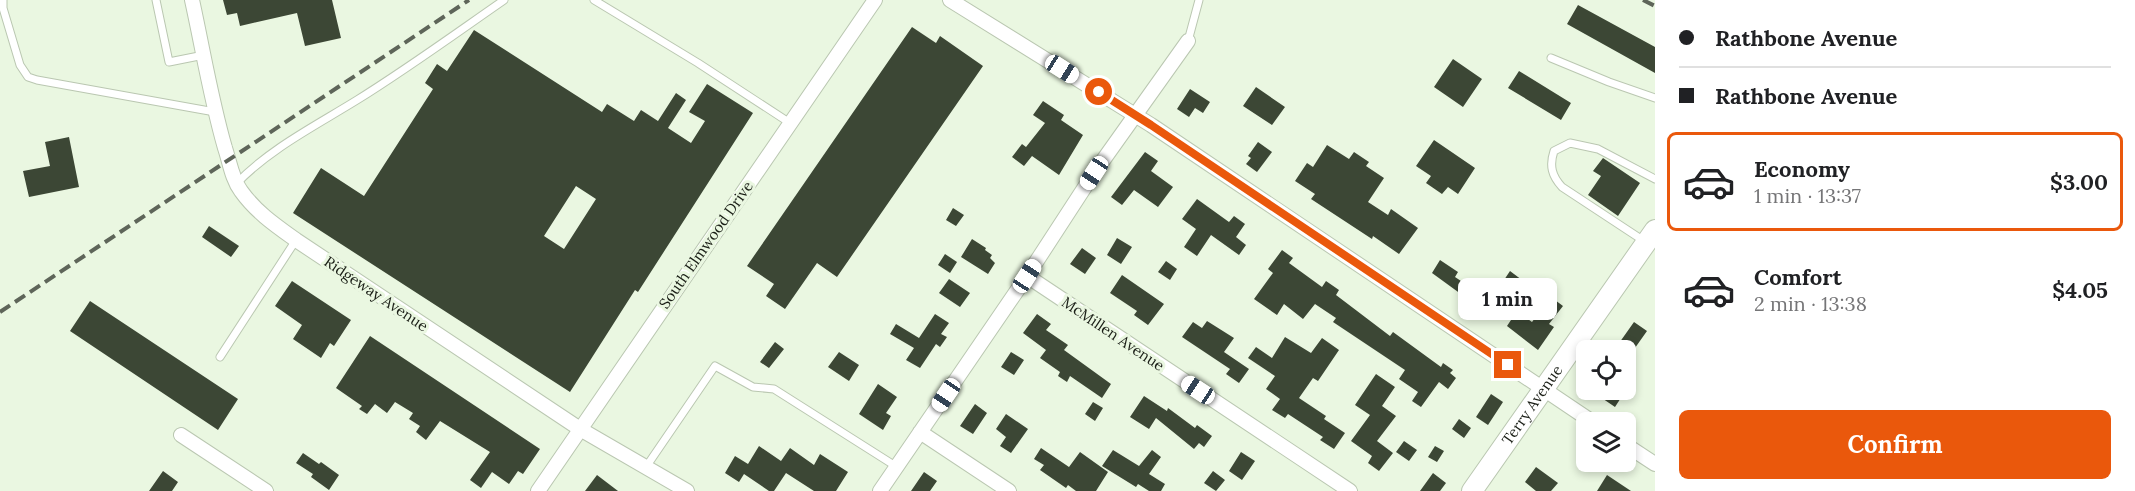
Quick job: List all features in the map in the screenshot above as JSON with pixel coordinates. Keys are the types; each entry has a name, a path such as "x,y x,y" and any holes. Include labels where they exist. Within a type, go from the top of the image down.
{"street":[{"name":"Ridgeway Avenue","path":"192,0 215,112 237,183 254,207 296,240 580,429 687,491"},
{"name":"South Elmwood Drive","path":"538,491 875,0"},
{"path":"950,0 1136,116 1578,412"},
{"path":"880,491 1027,276 1094,173 1188,41"},
{"name":"Terry Avenue","path":"1472,491 1651,236"},
{"name":"McMillen Avenue","path":"1027,276 1350,491"},
{"path":"921,432 1009,491"},
{"path":"181,435 266,491"},
{"path":"1636,452 1655,464"}],"lane":[{"path":"3,0 3,8 20,65 28,77 215,112"},
{"path":"156,0 169,62 204,55"},
{"path":"237,183 264,159 310,127 412,64 504,0"},
{"path":"594,0 699,63 790,123"},
{"path":"1188,41 1199,0"},
{"path":"1551,58 1655,98"},
{"path":"1651,236 1562,187 1554,178 1551,158 1554,151 1570,143 1598,149 1655,179"},
{"path":"219,357 296,240"},
{"path":"646,467 715,366 753,387 774,389 897,467"}],"building":[{"path":"223,0 332,0 341,38 305,46 297,13 240,26 237,13 227,15"},
{"path":"1578,5 1655,47 1655,73 1567,24"},
{"path":"912,27 936,43 940,36 983,66 837,277 817,263 785,309 766,296 774,284 747,266"},
{"path":"474,30 602,112 607,104 634,121 641,110 658,121 676,93 686,100 668,128 691,143 705,121 689,112 707,84 753,113 638,292 635,290 570,392 293,213 321,168 364,196 433,89 425,83 437,64 447,71","holes":["576,186 596,199 564,249 544,236"]},
{"path":"1453,59 1482,79 1463,107 1434,87"},
{"path":"1519,71 1571,103 1561,120 1508,88"},
{"path":"1256,87 1285,107 1272,125 1243,106"},
{"path":"1190,89 1210,102 1203,113 1195,108 1189,117 1177,109"},
{"path":"1043,101 1064,115 1061,120 1083,135 1059,175 1032,156 1024,166 1012,157 1022,144 1026,147 1045,123 1033,115"},
{"path":"69,137 79,187 29,197 23,171 50,166 45,142"},
{"path":"1434,140 1475,168 1458,194 1448,187 1442,194 1426,183 1431,176 1416,166"},
{"path":"1258,142 1272,152 1257,172 1246,164 1251,158 1248,156"},
{"path":"1327,145 1349,159 1354,152 1369,162 1366,166 1384,178 1368,202 1388,215 1391,209 1418,228 1399,254 1311,199 1315,194 1295,181 1307,163 1313,167"},
{"path":"1145,152 1158,161 1151,171 1173,187 1158,207 1134,190 1122,205 1111,197"},
{"path":"1603,158 1640,183 1618,216 1588,195 1601,176 1593,171"},
{"path":"1197,199 1229,222 1234,216 1245,224 1236,237 1246,245 1239,255 1211,235 1197,256 1184,247 1196,229 1182,219"},
{"path":"953,208 964,215 956,226 946,220"},
{"path":"209,226 239,246 231,257 202,237"},
{"path":"1117,238 1132,247 1121,264 1107,255"},
{"path":"972,239 992,255 990,258 995,263 988,274 961,257"},
{"path":"1082,248 1096,258 1085,274 1070,264"},
{"path":"1282,250 1293,258 1289,263 1322,287 1326,281 1339,290 1336,295 1390,336 1393,332 1441,367 1443,363 1453,370 1450,373 1456,378 1448,389 1439,382 1421,407 1412,401 1418,392 1399,379 1405,370 1333,322 1336,318 1315,304 1303,319 1284,304 1277,315 1254,299 1273,273 1268,269"},
{"path":"945,254 957,262 950,273 938,265"},
{"path":"1440,260 1458,272 1455,277 1482,295 1493,281 1506,290 1486,315 1432,273"},
{"path":"1166,261 1177,269 1170,280 1158,272"},
{"path":"1510,271 1522,280 1515,291 1502,283"},
{"path":"1122,275 1164,304 1148,325 1134,315 1137,311 1110,293"},
{"path":"949,279 970,293 960,307 939,293"},
{"path":"292,281 351,320 334,346 330,343 321,358 293,339 302,325 275,306"},
{"path":"1551,297 1563,306 1549,324 1554,327 1538,350 1507,326 1517,311 1532,322"},
{"path":"90,301 238,399 218,430 70,331"},
{"path":"935,314 949,323 941,334 947,337 940,347 936,344 920,368 906,360 914,348 890,334 896,324 919,338"},
{"path":"1037,314 1051,324 1046,330 1068,345 1064,350 1111,384 1102,398 1070,376 1067,382 1058,376 1060,372 1040,358 1046,350 1023,333"},
{"path":"1207,321 1234,338 1224,352 1249,369 1239,383 1226,374 1230,369 1182,337 1193,322 1202,328"},
{"path":"1634,322 1647,331 1636,347 1636,340 1621,340"},
{"path":"370,336 540,449 523,474 518,471 509,484 492,472 481,488 470,480 490,452 440,421 426,440 416,432 420,426 409,419 413,413 395,402 387,413 375,404 367,414 359,409 362,406 336,388"},
{"path":"1285,337 1311,353 1322,338 1339,350 1318,381 1313,378 1299,398 1326,416 1324,419 1345,433 1334,449 1320,440 1323,437 1288,414 1285,418 1272,410 1280,399 1266,389 1275,376 1248,358 1256,347 1272,358"},
{"path":"775,342 784,349 769,368 760,362"},
{"path":"839,352 859,365 849,381 828,367"},
{"path":"1011,352 1024,360 1014,375 1001,367"},
{"path":"1376,374 1395,387 1382,406 1396,416 1377,441 1393,453 1379,471 1368,463 1372,456 1351,441 1370,415 1355,405"},
{"path":"878,384 897,397 886,413 891,416 883,430 859,414"},
{"path":"1491,394 1503,402 1488,425 1476,417"},
{"path":"1144,396 1167,411 1168,408 1195,428 1197,425 1212,436 1204,447 1199,443 1194,449 1156,418 1149,429 1130,417"},
{"path":"1605,400 1620,400 1615,407"},
{"path":"1093,402 1103,408 1095,421 1085,414"},
{"path":"975,404 987,413 973,434 960,426"},
{"path":"1006,414 1028,429 1011,453 1000,446 1006,437 996,429"},
{"path":"1459,419 1471,428 1464,438 1452,429"},
{"path":"1404,441 1417,450 1409,461 1396,452"},
{"path":"759,446 781,461 790,448 814,465 820,454 848,472 836,491 814,491 786,473 774,491 769,491 744,474 739,482 725,473 735,456 748,464"},
{"path":"1435,446 1444,451 1437,462 1428,457"},
{"path":"1041,448 1069,467 1080,452 1108,472 1096,491 1076,491 1068,485 1066,488 1040,470 1044,465 1034,459"},
{"path":"1113,450 1139,466 1152,450 1161,457 1149,474 1165,484 1161,491 1149,491 1138,484 1136,487 1102,466"},
{"path":"1241,452 1255,461 1242,480 1229,471"},
{"path":"303,453 339,475 329,490 311,477 313,474 296,463"},
{"path":"1536,467 1558,483 1551,491 1536,491 1525,482"},
{"path":"163,471 178,482 172,491 149,491"},
{"path":"1213,471 1225,480 1216,491 1204,483"},
{"path":"924,472 937,481 930,491 911,491"},
{"path":"1433,473 1446,483 1440,491 1420,491"},
{"path":"597,475 618,491 585,491"},
{"path":"1607,475 1631,491 1597,491"}],"railway":[{"path":"0,312 469,0"},
{"path":"1643,0 1655,6"}],"route":[{"path":"1099,92 1508,365"}]}
